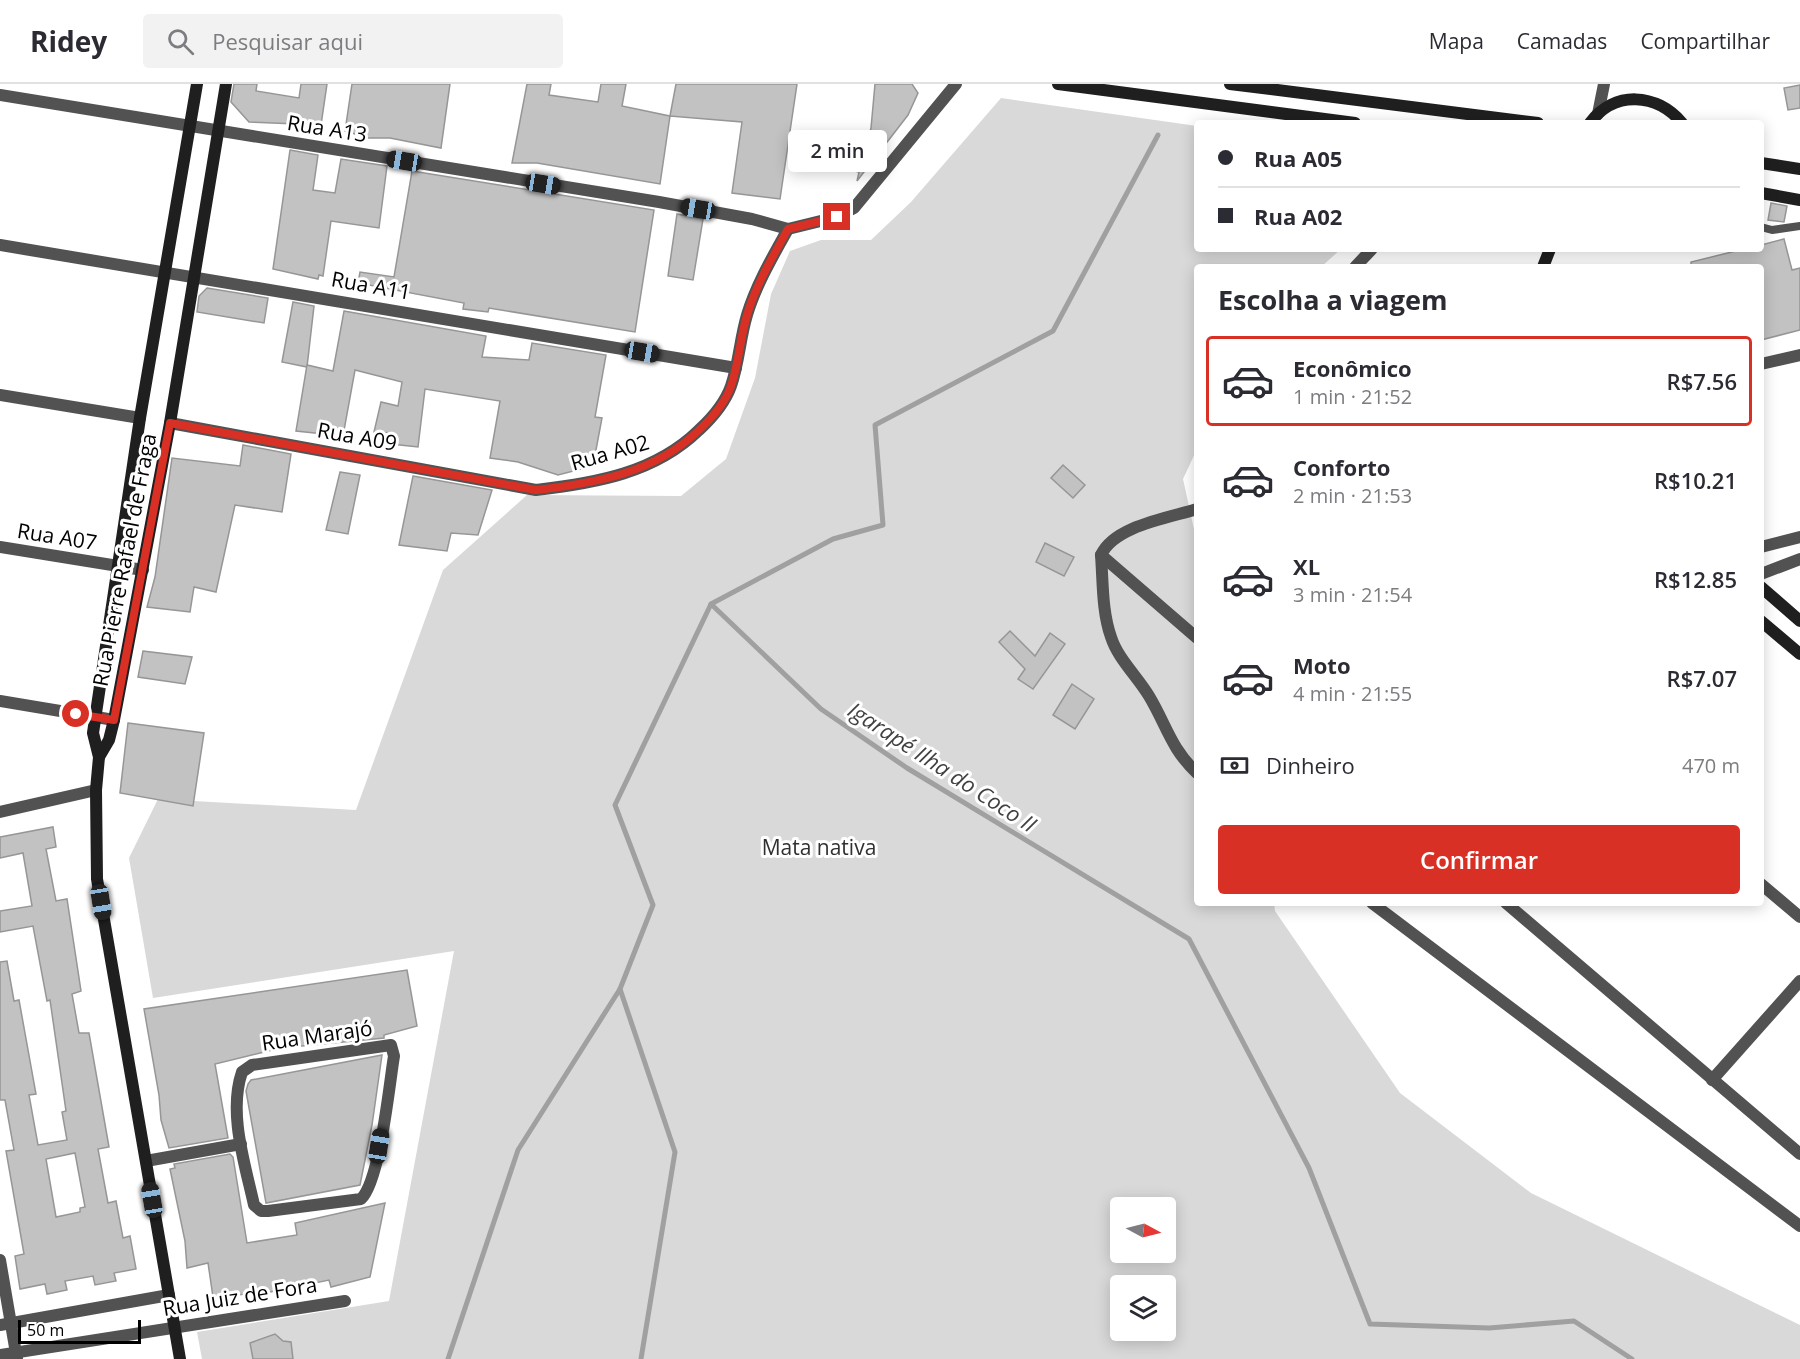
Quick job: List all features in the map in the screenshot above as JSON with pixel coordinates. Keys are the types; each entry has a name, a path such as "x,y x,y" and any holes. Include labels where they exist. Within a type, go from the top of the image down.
{"street":[{"name":"Rua Pierre Rafael de Fraga","path":"99,757 93,733 95,717 140,418 197,84"},
{"name":"Rua Pierre Rafael de Fraga","path":"99,757 109,740 114,720 170,423 226,84"},
{"path":"788,229 837,217 854,208 956,84"},
{"path":"1058,84 1332,120"},
{"path":"1230,84 1514,120"},
{"path":"1594,118 1604,84"},
{"name":"Rua A13","path":"0,95 659,202 752,219 788,229"},
{"path":"1594,118 1618,102 1641,99 1657,103 1679,120"},
{"path":"1764,163 1800,169"},
{"path":"1764,194 1800,200"},
{"name":"Rua A02","path":"536,490 587,484 645,466 666,457 684,445 710,420 725,399 736,368 747,314 788,229"},
{"name":"Rua A11","path":"0,245 736,368"},
{"path":"1358,264 1369,252"},
{"path":"1764,363 1800,355"},
{"path":"0,395 140,418"},
{"name":"Rua A09","path":"170,423 536,490"},
{"path":"1194,510 1123,533 1107,543 1101,555 1106,620 1111,639 1149,696 1172,744 1182,759 1194,770"},
{"path":"1764,546 1800,537"},
{"name":"Rua A07","path":"0,547 142,570"},
{"path":"1101,555 1194,635"},
{"path":"1764,573 1800,559"},
{"path":"1764,589 1800,621"},
{"path":"1764,624 1800,654"},
{"path":"0,701 114,720"},
{"path":"99,757 96,790 97,879 180,1359"},
{"path":"0,812 96,790"},
{"path":"1764,887 1800,917"},
{"path":"1376,906 1800,1227"},
{"path":"1509,906 1800,1154"},
{"path":"1712,1080 1800,981"},
{"name":"Rua Marajó","path":"391,1045 393,1056 375,1169 368,1193 361,1199 261,1211 254,1206 241,1143 236,1097 242,1072 252,1065 391,1045"},
{"path":"146,1161 241,1143"},
{"path":"0,1260 5,1324 16,1356"},
{"name":"Rua Juiz de Fora","path":"5,1324 169,1295"},
{"name":"Rua Juiz de Fora","path":"0,1354 16,1356 174,1326 345,1301"}],"lane":[{"path":"1764,228 1772,230 1800,226"}],"green space":[{"name":"Mata nativa","path":"1001,98 1194,126 1194,252 1338,252 1324,264 1194,264 1194,455 1183,479 1194,529 1194,906 1274,906 1275,911 1400,1093 1531,1193 1800,1325 1800,1359 202,1359 197,1332 389,1301 454,951 153,998 129,858 158,799 356,810 443,570 527,495 681,496 726,459 755,378 771,294 790,251 821,240 871,240 911,202"}],"building":[{"path":"234,84 257,84 256,91 299,98 301,84 327,84 321,125 249,122 231,102"},
{"path":"352,84 450,84 441,148 390,138 368,138 345,131"},
{"path":"527,84 551,84 549,95 598,102 601,84 626,84 622,106 670,116 660,184 537,163 512,163"},
{"path":"676,84 797,84 780,199 732,193 742,122 670,116"},
{"path":"875,84 912,84 918,93 908,115 857,181 859,172 812,162 819,137 865,148 871,128"},
{"path":"1800,85 1800,108 1788,110 1784,88"},
{"path":"290,150 318,155 313,190 335,193 341,159 387,166 379,228 331,221 323,276 319,275 318,279 273,269"},
{"path":"412,171 654,210 635,332 489,308 488,312 463,309 464,303 358,283 360,272 394,277"},
{"path":"1771,203 1787,206 1784,222 1768,220"},
{"path":"677,214 703,219 693,280 668,276"},
{"path":"1784,239 1792,270 1800,268 1800,330 1764,339 1764,264 1691,264 1691,262 1732,252 1764,252 1764,244"},
{"path":"207,288 268,298 264,323 197,312 199,296"},
{"path":"293,302 314,306 307,367 282,362"},
{"path":"344,311 486,336 482,357 529,360 532,343 606,355 595,417 602,418 593,466 558,475 518,462 490,458 500,401 425,389 418,447 391,444 393,433 374,432 381,402 398,406 402,382 355,370 343,436 296,431 307,365 333,371"},
{"path":"243,445 291,454 282,512 235,505 216,592 194,587 190,612 147,607 155,577 172,458 240,466"},
{"path":"1063,465 1085,485 1073,498 1051,478"},
{"path":"340,472 360,475 348,534 326,530"},
{"path":"413,476 492,490 478,535 451,533 447,551 399,545"},
{"path":"1045,543 1074,557 1064,576 1036,562"},
{"path":"1010,631 1035,656 1050,633 1065,644 1033,689 1018,679 1025,669 999,642"},
{"path":"143,651 192,657 185,684 138,677"},
{"path":"1072,684 1094,699 1075,729 1053,715"},
{"path":"128,723 204,733 193,806 120,793"},
{"path":"53,827 56,847 46,849 56,901 67,899 81,991 72,994 79,1033 89,1033 109,1147 98,1149 108,1203 116,1201 123,1238 130,1236 136,1269 114,1273 116,1281 95,1285 93,1276 65,1281 67,1290 47,1294 45,1284 20,1289 15,1256 24,1254 6,1151 14,1150 5,1100 0,1100 0,962 7,961 14,1001 19,1000 36,1094 29,1095 38,1145 67,1140 62,1112 66,1111 50,1000 47,1001 33,926 0,932 0,911 32,906 23,853 0,858 0,837","holes":["75,1153 85,1207 80,1208 80,1212 56,1217 46,1159"]},
{"path":"407,970 417,1026 384,1035 384,1038 281,1048 215,1064 228,1138 169,1148 161,1120 159,1095 144,1009"},
{"path":"382,1055 372,1125 360,1185 266,1203 246,1091 251,1080"},
{"path":"230,1154 233,1157 247,1243 297,1235 295,1223 385,1203 370,1277 331,1287 329,1280 270,1292 213,1297 208,1263 187,1268 185,1241 170,1169 175,1168 174,1164"},
{"path":"275,1334 283,1341 291,1342 293,1359 253,1359 250,1343"}],"waterway":[{"name":"Igarapé Ilha do Coco II","path":"1158,135 1053,331 875,425 883,525 833,539 711,604 821,709 907,768 1189,939 1309,1168 1370,1324 1489,1328 1574,1321 1632,1359"},
{"path":"448,1359 518,1150 620,989 653,905 615,805 711,604"},
{"path":"620,989 675,1152 641,1359"}],"route":[{"path":"76,714 114,720 170,423 536,490 587,484 614,477 666,457 684,445 710,420 731,387 747,314 788,229 837,217"}]}
